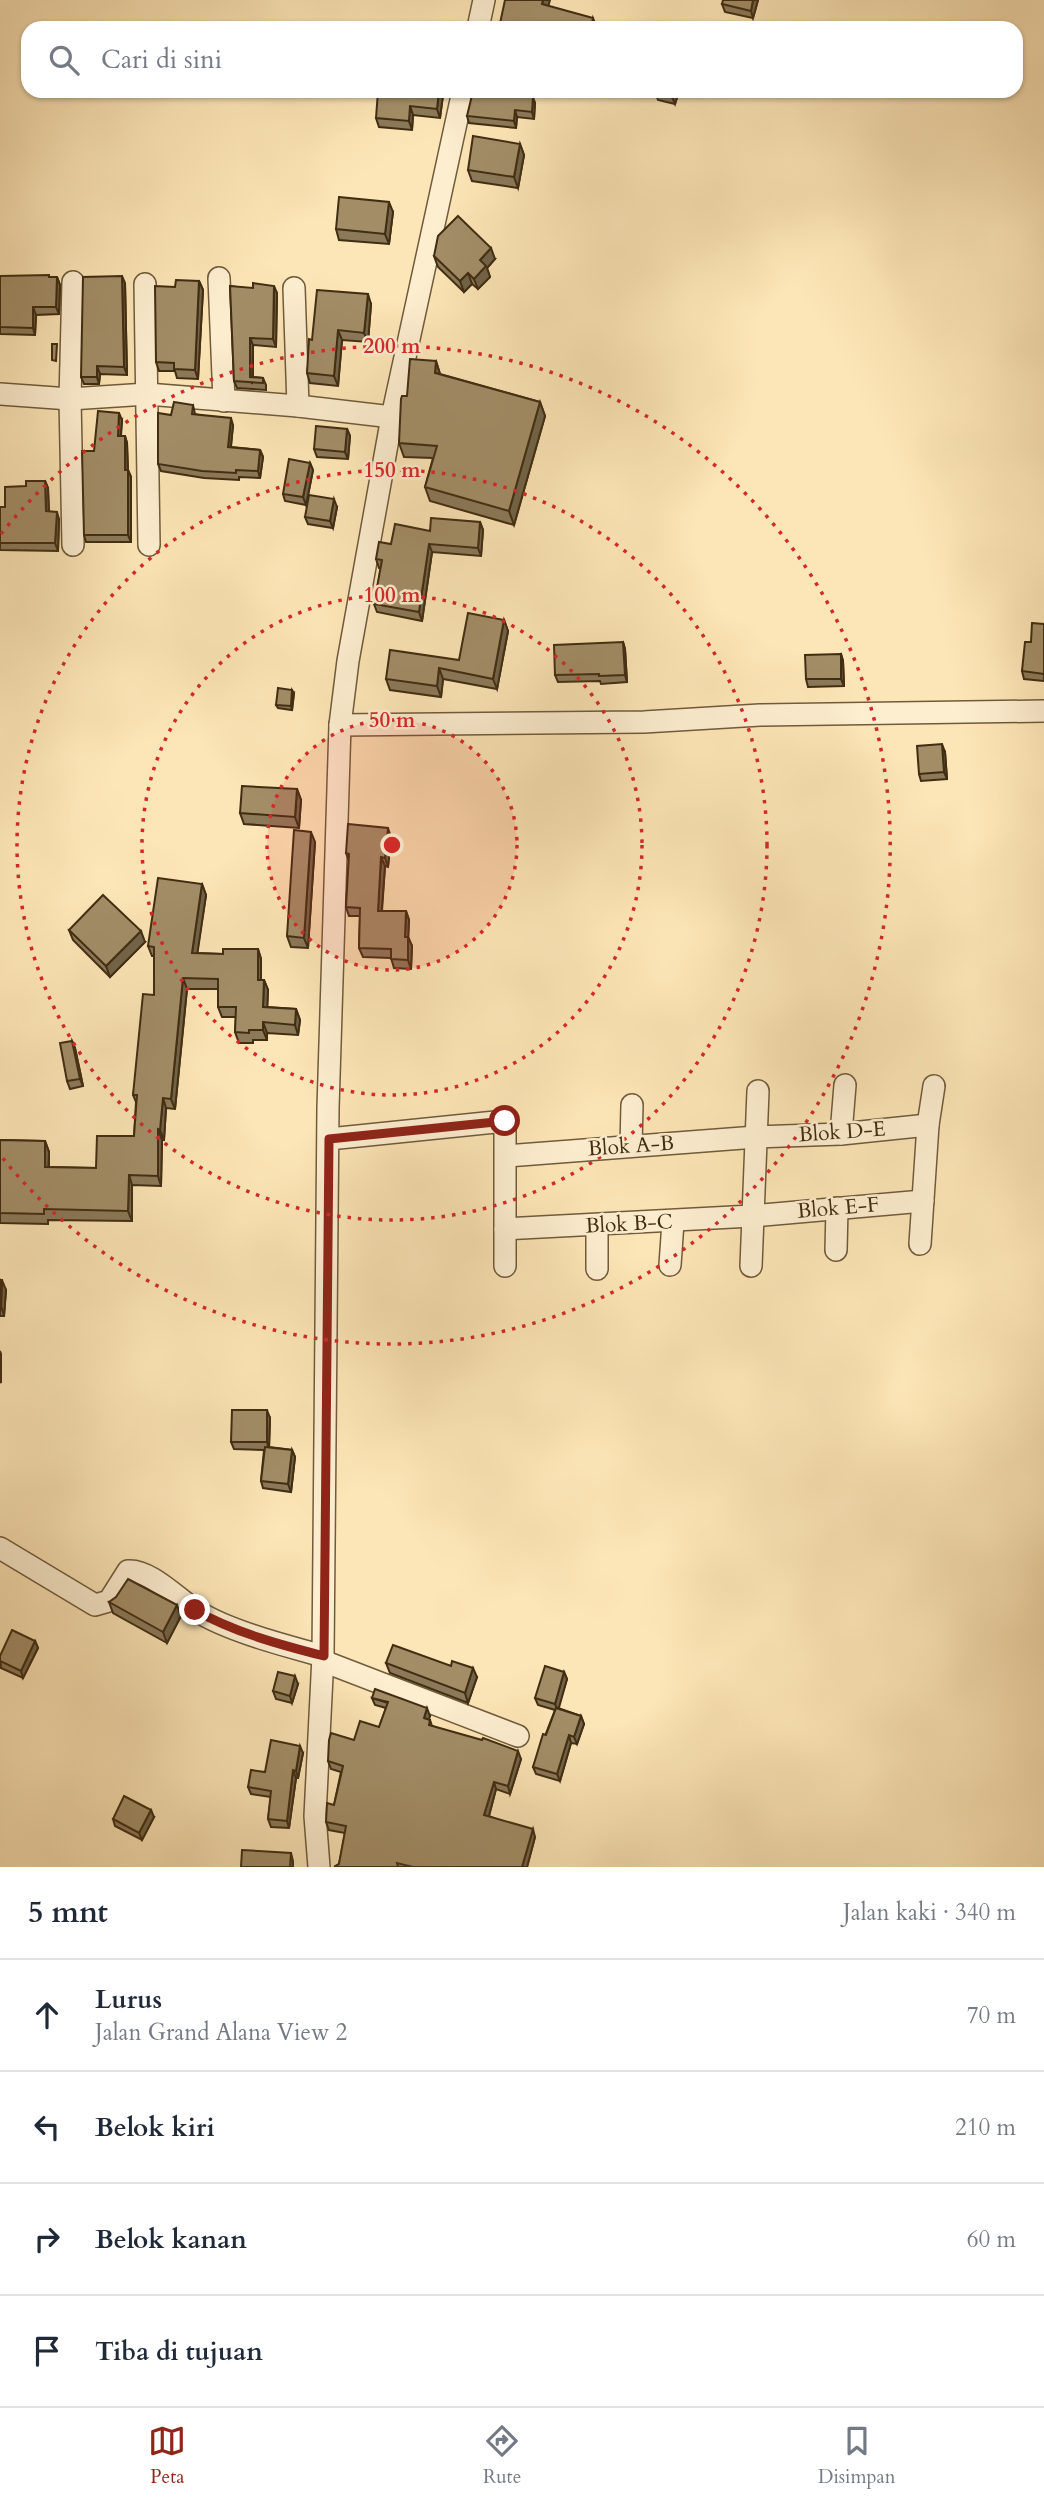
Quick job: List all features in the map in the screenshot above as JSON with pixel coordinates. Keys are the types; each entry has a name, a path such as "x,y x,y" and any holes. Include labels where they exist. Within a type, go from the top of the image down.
{"street":[{"path":"480,21 484,0"},
{"path":"319,1867 315,1816 323,1659 331,988 340,725 348,661 392,417 461,98"},
{"path":"219,278 224,401"},
{"path":"73,282 70,398 73,545"},
{"path":"145,284 149,545"},
{"path":"294,288 298,407"},
{"path":"0,394 70,398 147,394 392,417"},
{"path":"340,725 644,722 760,715 1044,711"},
{"path":"841,1134 845,1084"},
{"path":"920,1244 928,1125 934,1086"},
{"path":"751,1266 758,1091"},
{"path":"631,1146 632,1105"},
{"path":"329,1139 505,1121 505,1266"},
{"name":"Blok D-E","path":"756,1137 841,1134 928,1125"},
{"name":"Blok A-B","path":"506,1156 756,1137"},
{"name":"Blok E-F","path":"752,1216 923,1201"},
{"path":"836,1208 836,1250"},
{"name":"Blok B-C","path":"505,1229 752,1216"},
{"path":"670,1265 673,1222"},
{"path":"597,1226 597,1269"},
{"path":"0,1548 94,1605 109,1601 126,1573 137,1571 204,1615 518,1736"}],"building":[{"path":"505,0 543,0 542,4 593,18 592,21 500,21"},
{"path":"723,0 753,0 751,11 722,4"},
{"path":"377,98 438,98 437,109 410,106 409,121 376,118"},
{"path":"471,98 533,98 532,112 515,110 514,121 467,116"},
{"path":"473,136 520,144 514,177 468,170"},
{"path":"339,197 389,202 385,234 336,229"},
{"path":"458,216 491,248 480,260 486,266 474,279 468,273 460,281 434,256 438,236"},
{"path":"0,276 57,277 56,307 33,307 33,328 0,327"},
{"path":"122,276 124,367 97,366 97,377 81,377 83,277"},
{"path":"176,280 199,281 195,370 174,369 174,363 156,362 155,286 175,287"},
{"path":"253,283 274,286 273,339 250,338 250,377 263,378 263,383 234,381 230,286 253,288"},
{"path":"317,290 368,294 364,333 338,330 334,376 307,373"},
{"path":"52,344 57,344 56,361 52,360"},
{"path":"410,359 436,361 435,373 540,402 509,511 425,487 437,446 399,443 401,399 402,396 407,396"},
{"path":"174,402 193,405 192,414 231,418 228,447 260,450 258,471 202,471 158,464 158,413 171,415"},
{"path":"98,411 119,413 118,436 125,436 128,535 84,535 82,451 94,451"},
{"path":"316,426 347,429 345,452 314,449"},
{"path":"289,459 310,463 303,497 283,494"},
{"path":"26,481 45,481 46,511 57,512 55,543 0,543 0,507 5,507 5,487 26,486"},
{"path":"309,495 334,499 330,521 305,517"},
{"path":"431,518 480,522 478,548 429,544 419,612 374,604 382,560 376,559 379,542 391,544 395,524 430,531"},
{"path":"468,613 504,620 493,679 439,668 437,686 386,679 390,650 459,660"},
{"path":"1032,623 1044,624 1044,674 1022,671 1025,642 1031,642"},
{"path":"623,642 625,675 555,675 554,645"},
{"path":"841,654 841,679 806,679 805,655"},
{"path":"278,688 292,690 291,706 276,705"},
{"path":"942,744 944,772 919,774 917,746"},
{"path":"242,786 297,789 295,817 240,813"},
{"path":"348,824 388,828 385,858 381,857 378,911 406,911 408,960 391,959 391,949 359,948 360,908 346,907"},
{"path":"294,830 311,832 304,938 287,936"},
{"path":"158,878 202,884 192,953 223,954 223,949 258,949 258,980 264,980 263,1007 296,1009 295,1025 263,1022 263,1030 235,1032 236,1007 218,1007 218,979 183,978 171,1099 163,1098 160,1130 158,1129 158,1176 129,1175 128,1211 44,1209 44,1214 0,1213 0,1140 45,1141 45,1167 96,1168 97,1136 134,1136 137,1095 133,1095 143,994 154,995 154,947 148,946"},
{"path":"103,895 141,931 106,966 69,930"},
{"path":"72,1041 80,1079 67,1081 60,1043"},
{"path":"2,1280 1,1306 0,1306"},
{"path":"232,1410 267,1410 267,1442 231,1442"},
{"path":"265,1447 292,1450 288,1484 261,1481"},
{"path":"128,1579 177,1605 163,1632 109,1602 116,1597"},
{"path":"12,1630 35,1641 21,1671 0,1661"},
{"path":"393,1645 451,1666 452,1661 473,1668 465,1693 386,1663"},
{"path":"545,1666 564,1672 555,1704 535,1698"},
{"path":"278,1672 295,1676 290,1696 273,1691"},
{"path":"375,1689 427,1708 424,1718 430,1720 429,1725 482,1740 483,1738 518,1751 508,1786 494,1782 484,1815 533,1829 522,1867 413,1867 397,1863 398,1867 335,1867 339,1864 346,1826 326,1822 327,1803 334,1805 343,1766 328,1761 329,1740 331,1733 354,1740 360,1721 379,1727 388,1702 372,1698"},
{"path":"556,1708 581,1716 574,1737 569,1735 557,1774 533,1767 543,1734 546,1735"},
{"path":"271,1740 300,1746 296,1771 293,1770 287,1821 268,1819 271,1791 248,1787 251,1770 265,1772"},
{"path":"124,1796 151,1810 139,1833 113,1819"},
{"path":"242,1850 291,1853 290,1867 241,1867"}],"route":[{"path":"195,1610 222,1623 286,1646 324,1656 329,1139 505,1121"}]}
